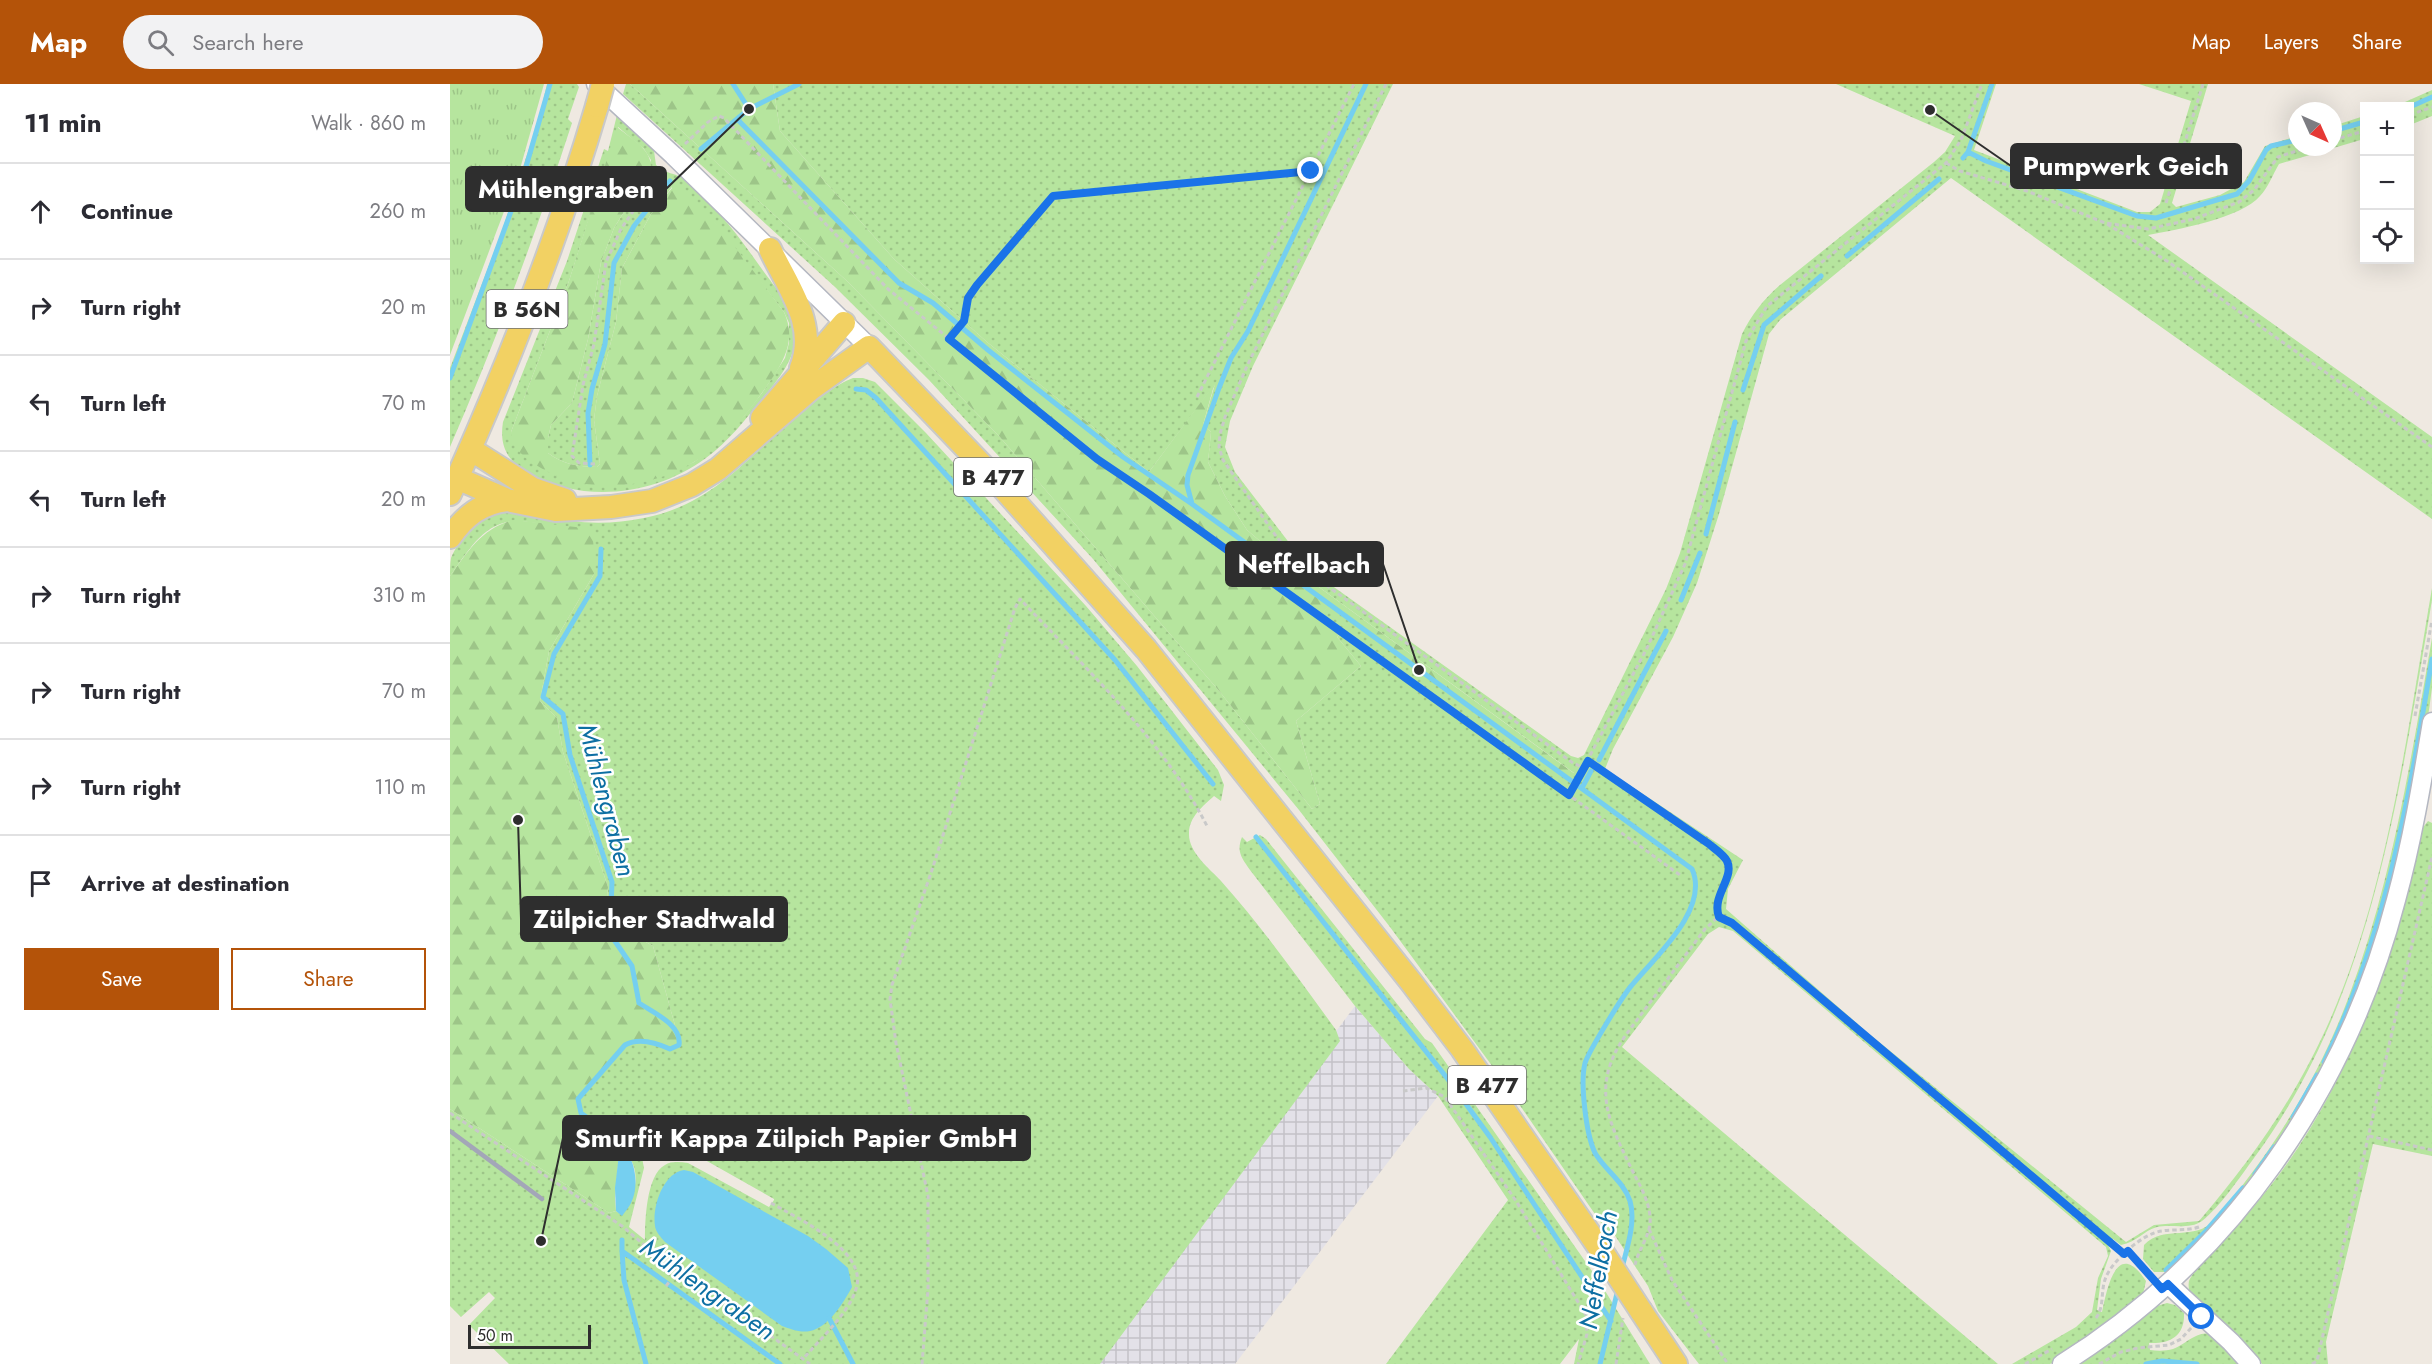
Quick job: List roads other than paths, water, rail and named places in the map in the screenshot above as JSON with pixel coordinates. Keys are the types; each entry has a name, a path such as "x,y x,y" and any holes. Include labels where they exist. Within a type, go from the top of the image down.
{"main road":[{"name":"B 56N","path":"454,486 539,277 588,136 603,84"},
{"path":"770,249 800,308 806,325 808,345 800,372"},
{"path":"727,461 844,322"},
{"path":"454,486 556,510 641,503 678,491 706,477 812,388 869,347"},
{"name":"B 477","path":"869,347 986,469 1146,649 1430,1007 1605,1256 1632,1313 1676,1364"},
{"path":"470,449 522,483 542,493 566,500 611,507"},
{"path":"450,537 471,513 493,501 507,500"}],"street":[{"path":"596,84 673,155 869,347"},
{"path":"2062,1364 2122,1322 2165,1286 2212,1241 2264,1180 2298,1130 2344,1046 2371,979 2396,902 2419,798 2423,724"},
{"path":"2165,1286 2231,1342 2251,1364"}],"water":[{"path":"625,1150 632,1161 636,1183 630,1205 622,1216 616,1211 615,1188 619,1154"},
{"path":"684,1170 693,1172 808,1236 848,1268 852,1287 829,1320 810,1331 799,1331 782,1326 665,1242 655,1226 657,1201 670,1177"}],"waterway":[{"path":"450,378 521,184 550,84"},
{"path":"733,84 749,109"},
{"name":"Mühlengraben","path":"701,149 749,109 799,84"},
{"name":"Neffelbach","path":"1366,84 1248,331 1231,358 1188,475 1187,485 1192,504 1692,869 1696,884 1687,916 1666,947 1614,1011 1585,1063 1584,1095 1592,1144 1599,1159 1627,1194 1632,1209 1630,1235 1622,1268"},
{"path":"1963,158 1968,152 1992,84"},
{"path":"2414,105 2432,97"},
{"path":"739,117 739,121 899,283 933,303 988,350 1123,457 1192,504"},
{"path":"2342,128 2360,123"},
{"path":"1968,152 1986,161 2137,216 2156,218 2237,194 2249,181 2266,150 2271,146 2288,142"},
{"path":"1847,256 1939,179"},
{"name":"Mühlengraben","path":"590,465 588,413 592,389 605,344 614,263 634,226 670,181"},
{"path":"1743,390 1764,325 1821,276"},
{"path":"856,389 866,390 876,398 1115,660 1213,784"},
{"path":"1706,534 1735,422"},
{"name":"Mühlengraben","path":"601,549 600,576 554,654 543,697 563,714 570,755 612,882 610,934 632,966 639,1003 666,1020 679,1038 679,1045 670,1049 642,1041 625,1045 578,1099 581,1113 620,1142 623,1158"},
{"path":"1681,600 1700,553"},
{"path":"1599,760 1666,631"},
{"path":"2324,1062 2364,966 2393,865 2432,659"},
{"path":"1582,788 1591,771"},
{"path":"1256,837 1447,1078 1490,1137 1611,1321"},
{"path":"2293,1117 2317,1075"},
{"path":"2255,1174 2274,1147"},
{"path":"2166,1270 2206,1231 2243,1188"},
{"name":"Mühlengraben","path":"622,1240 622,1251 780,1364"},
{"path":"622,1251 624,1280 646,1364"},
{"name":"Neffelbach","path":"1600,1364 1618,1289"},
{"path":"829,1318 853,1364"},
{"path":"2146,1364 2162,1361 2197,1364"}],"railway":[{"path":"450,1131 542,1199"}],"place":[{"name":"Mühlengraben","path":"749,109"},
{"name":"Pumpwerk Geich","path":"1930,110"},
{"name":"Neffelbach","path":"1419,670"},
{"name":"Zülpicher Stadtwald","path":"518,820"},
{"name":"Smurfit Kappa Zülpich Papier GmbH","path":"541,1241"}]}
